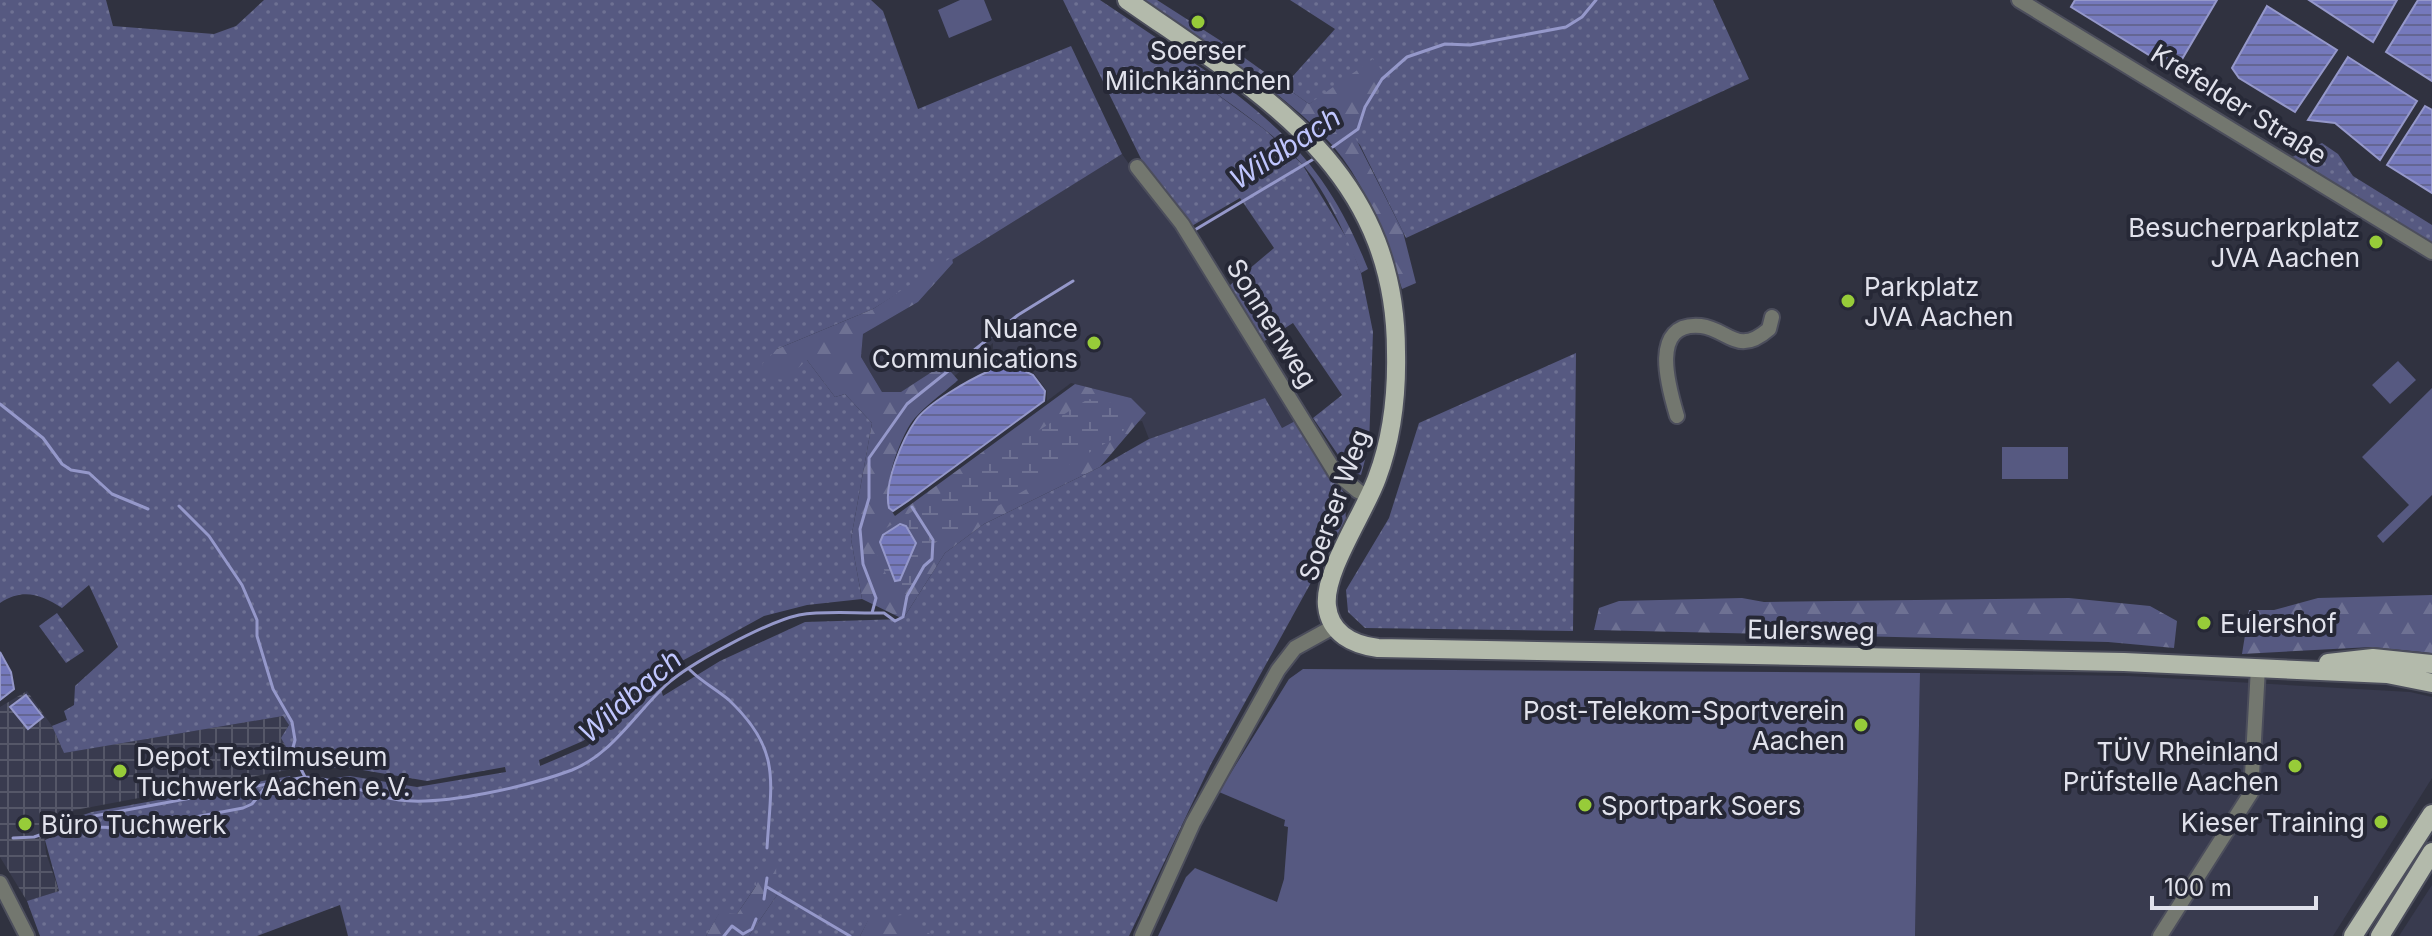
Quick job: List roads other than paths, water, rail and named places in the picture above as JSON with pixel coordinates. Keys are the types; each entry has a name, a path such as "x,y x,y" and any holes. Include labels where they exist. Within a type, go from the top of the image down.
{"main road":[{"name":"Soerser Weg","path":"1127,0 1251,85 1321,148 1373,236 1387,278 1395,327 1395,398 1387,446 1370,497 1329,586 1327,610 1333,627"},
{"name":"Eulersweg","path":"1333,627 1356,643 1378,648 2109,662 2387,674 2432,683"},
{"name":"Eulersweg","path":"2293,669 2373,658 2432,664"},
{"path":"2353,936 2432,814"},
{"path":"2380,936 2432,852"}],"street":[{"name":"Krefelder Straße","path":"2019,0 2432,252"},
{"name":"Sonnenweg","path":"1137,167 1182,224 1335,472 1370,497"},
{"path":"1677,416 1664,366 1672,338 1681,330 1703,326 1722,337 1748,341 1769,329 1772,317"},
{"path":"1142,936 1193,823 1278,670 1295,648 1333,627"},
{"path":"2160,936 2251,793 2258,668"},
{"path":"0,883 27,936"}],"waterway":[{"name":"Wildbach","path":"1327,151 1358,129 1365,107 1382,79 1407,57 1445,44 1470,45 1566,27 1582,17 1596,0"},
{"name":"Wildbach","path":"1193,231 1317,157"},
{"name":"Wildbach","path":"13,838 34,837 94,816 305,777 329,780 387,798 418,801 462,797 533,782 586,763 611,744 677,676 749,634 799,615 872,613 876,598 863,564 860,529 869,498 869,458 907,404 1018,315 1073,281"},
{"path":"0,404 43,438 62,464 71,470 89,473 112,494 148,509"},
{"path":"179,506 209,536 242,585 257,620 257,636 273,689 292,722 295,740 292,751 305,777"},
{"path":"872,613 884,613 895,621 903,617 907,596 924,566 932,559 933,540 912,507"},
{"path":"690,670 729,700 746,718 765,751 771,785 767,848"},
{"name":"Wildbach","path":"86,819 93,827 132,828 170,817 190,818 243,808 252,804 268,784"},
{"path":"764,899 767,878"},
{"path":"767,887 850,936"},
{"path":"724,936 732,926 743,934 752,929 756,919"}],"place":[{"name":"Soerser Milchkännchen","path":"1198,22"},
{"name":"Besucherparkplatz JVA Aachen","path":"2376,242"},
{"name":"Parkplatz JVA Aachen","path":"1848,301"},
{"name":"Nuance Communications","path":"1094,343"},
{"name":"Eulershof","path":"2204,623"},
{"name":"Post-Telekom-Sportverein Aachen","path":"1861,725"},
{"name":"TÜV Rheinland Prüfstelle Aachen","path":"2295,766"},
{"name":"Depot Textilmuseum Tuchwerk Aachen e.V.","path":"120,771"},
{"name":"Sportpark Soers","path":"1585,805"},
{"name":"Kieser Training","path":"2381,822"},
{"name":"Büro Tuchwerk","path":"25,824"}]}
